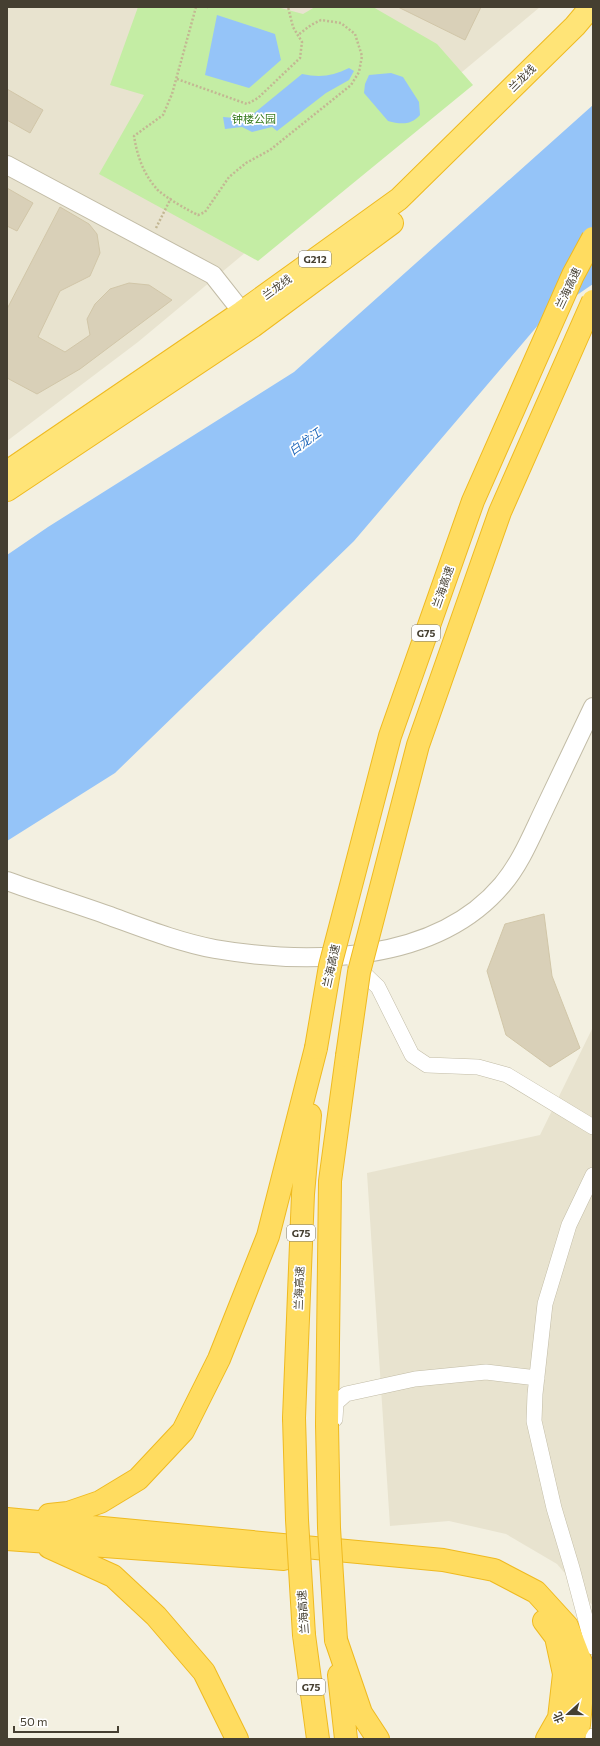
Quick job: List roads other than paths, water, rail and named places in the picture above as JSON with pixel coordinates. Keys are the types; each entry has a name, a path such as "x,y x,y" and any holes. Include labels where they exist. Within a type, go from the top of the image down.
{"highway":[{"name":"兰龙线","path":"7,472 247,319 398,199 575,26 591,7"},
{"name":"兰龙线","path":"7,490 247,319 410,209 593,28"},
{"name":"兰海高速","path":"318,1739 304,1635 297,1520 294,1418 303,1194 316,1048 330,966 390,736 473,501 573,275 593,238"},
{"name":"G75","path":"346,1739 336,1640 329,1528 327,1424 330,1181 359,972 418,745 500,512 593,301"},
{"path":"7,1519 68,1513 100,1502 138,1479 183,1431 219,1359 268,1236 316,1048"},
{"path":"7,1519 443,1560 494,1570 536,1592 567,1626 584,1670 579,1725 571,1739"},
{"path":"7,1539 428,1570 496,1585 532,1607 556,1637 564,1674 559,1718 547,1739"},
{"path":"33,1540 113,1576 156,1616 204,1672 237,1739"},
{"path":"336,1640 361,1713 378,1739"}],"street":[{"path":"7,166 213,275 247,319"},
{"path":"7,881 164,936 215,949 277,956 349,956 397,947 442,931 476,910 502,885 525,850 593,706"},
{"path":"349,956 358,969 378,987 412,1055 428,1065 478,1067 506,1075 593,1128"},
{"path":"593,1175 569,1225 545,1304 534,1421 554,1508 593,1647"},
{"path":"332,1457 336,1403 346,1394 415,1379 486,1372 537,1378"}],"water":[{"path":"217,15 275,34 281,60 249,88 205,75"},
{"path":"349,68 354,71 349,80 326,93 277,131 272,127 252,132 242,127 225,129 223,117 247,119 302,74 326,76"},
{"path":"391,73 403,77 419,102 420,115 409,123 388,121 364,93 365,84 369,75"},
{"name":"白龙江","path":"593,105 593,284 545,317 354,541 115,773 7,841 7,555 48,527 294,372"}],"park label":[{"name":"钟楼公园","path":"254,119"}]}
